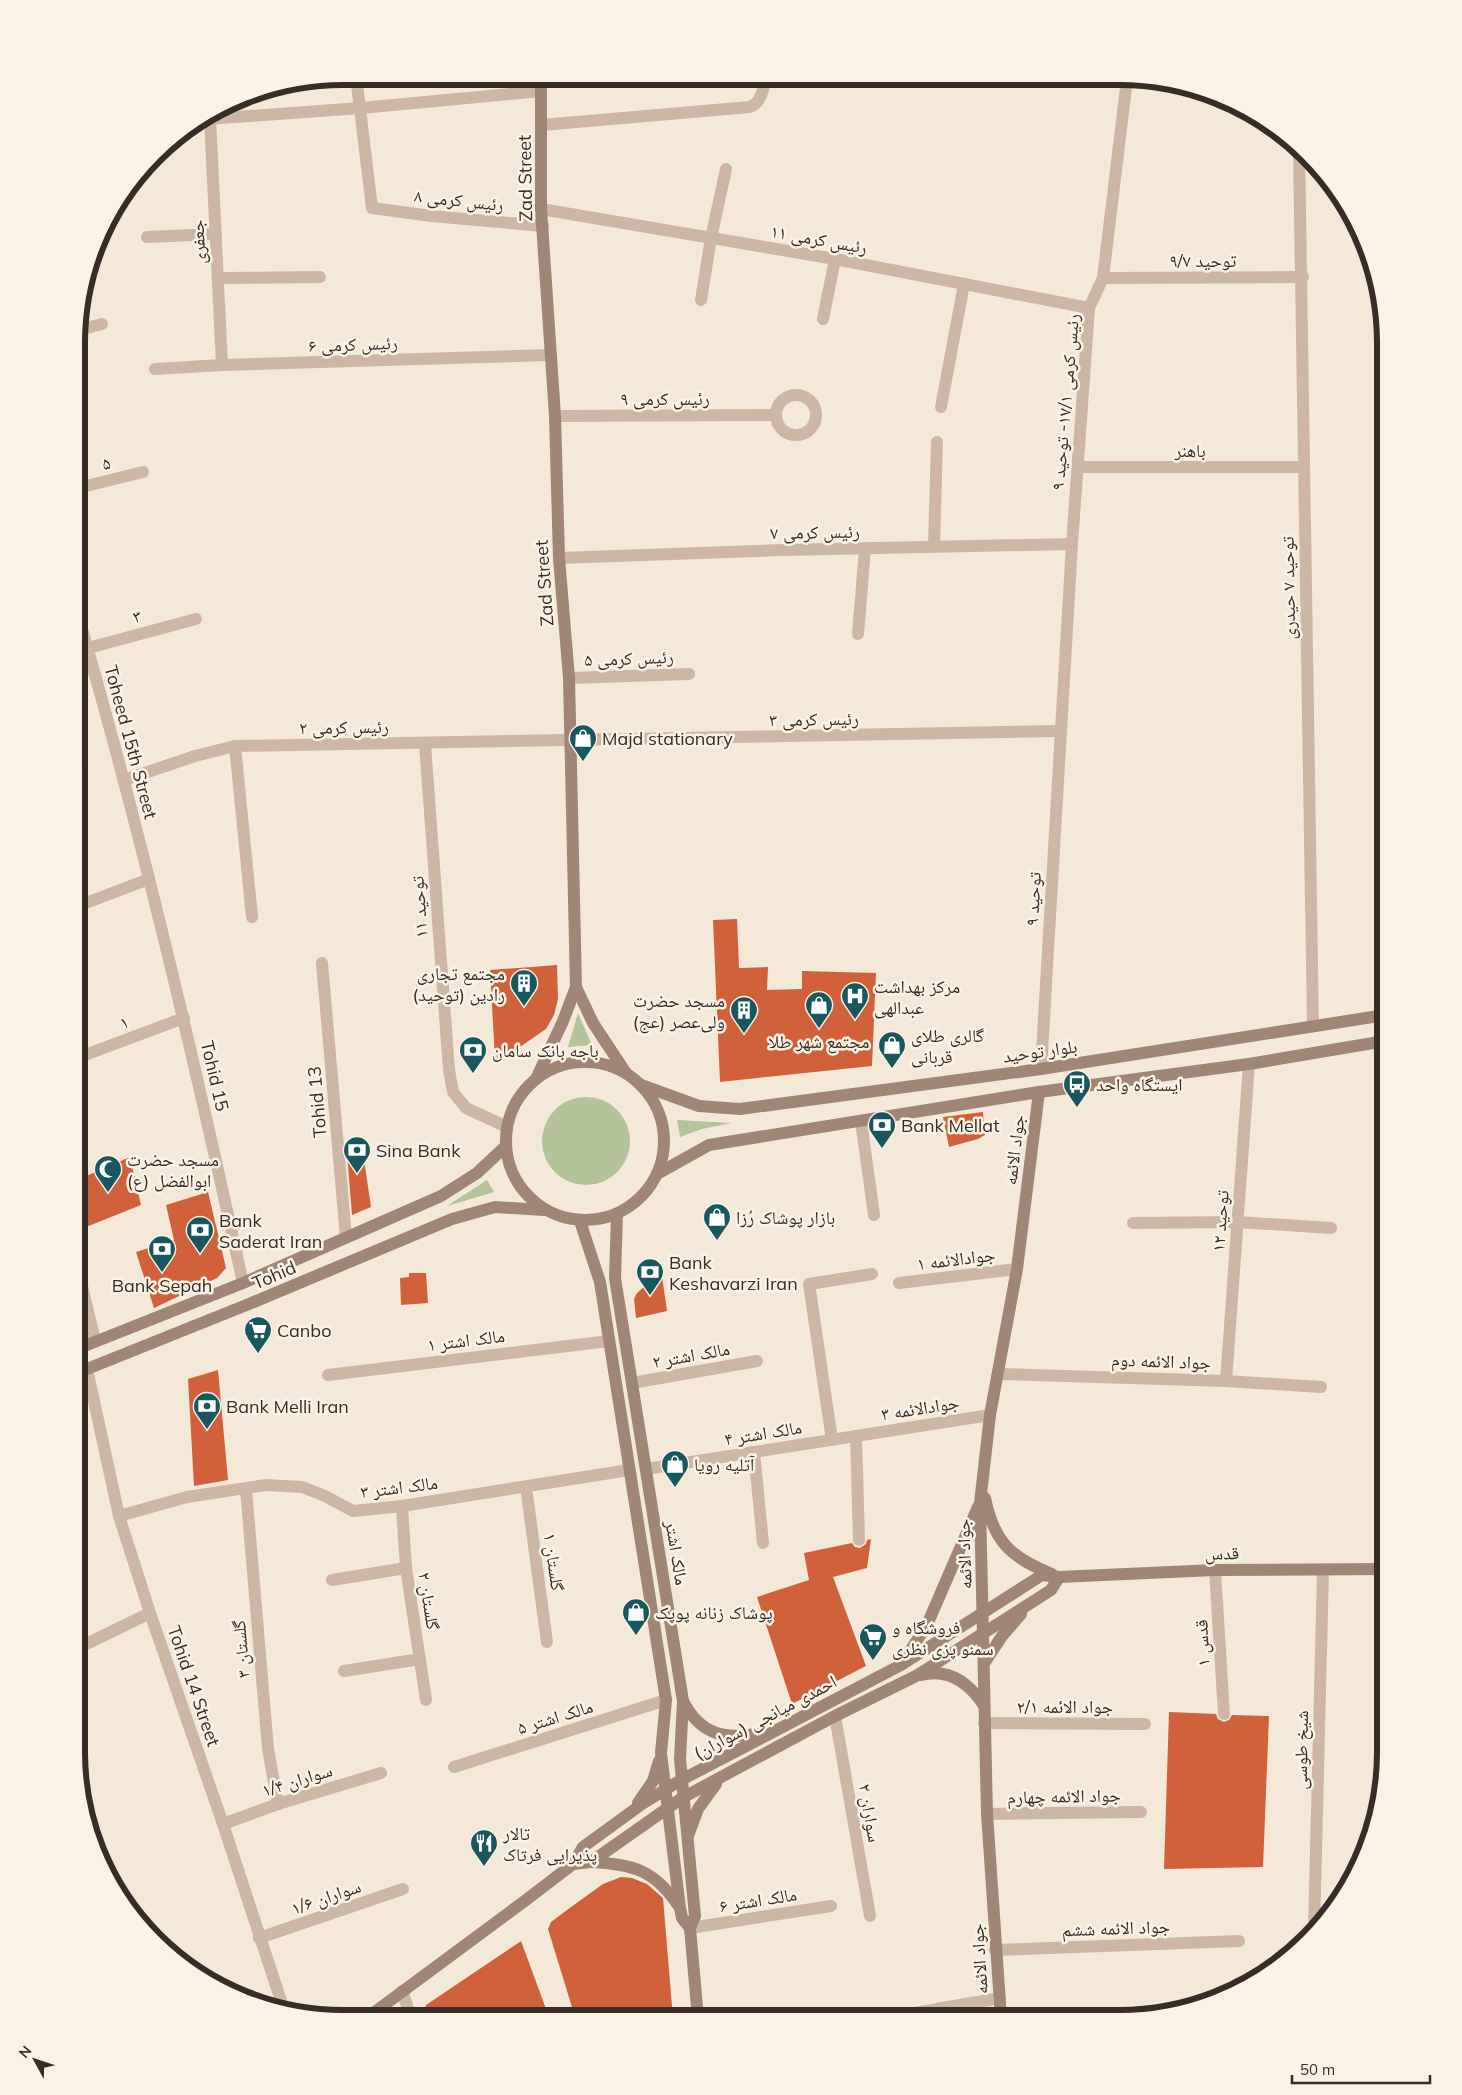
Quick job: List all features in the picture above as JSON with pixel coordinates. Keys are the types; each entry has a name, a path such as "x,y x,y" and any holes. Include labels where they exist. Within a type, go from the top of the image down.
{"main road":[{"name":"Zad Street","path":"541,85 541,209 554,416 558,558 569,678 576,987 593,1023 626,1073"},
{"path":"536,1079 564,1021 576,987"},
{"name":"بلوار توحید","path":"641,1085 683,1102 699,1106 740,1109 1041,1069 1377,1016"},
{"path":"657,1174 709,1146 1039,1092 1249,1064 1377,1043"},
{"path":"590,1062 609,1066 626,1073 641,1085 653,1100 661,1118 664,1137 663,1156 657,1174 648,1190 634,1204 617,1214 599,1220 580,1221 561,1217 544,1210 529,1198 517,1182 509,1165 506,1146 507,1127 513,1109 523,1093 536,1079 553,1069 571,1063 590,1062"},
{"name":"جواد الائمه","path":"1000,2010 987,1814 983,1704 984,1632 980,1503 990,1415 1017,1269 1039,1092"},
{"name":"Tohid","path":"85,1346 243,1283 441,1196 477,1173 506,1146"},
{"name":"Tohid","path":"85,1370 452,1219 495,1207 544,1210"},
{"name":"مالک اشتر","path":"617,1214 615,1278 683,1701 680,1759 682,1798 695,1916 690,1928 697,2010"},
{"name":"مالک اشتر","path":"580,1221 600,1282 666,1700 660,1753 680,1908 682,1918 690,1928"},
{"path":"982,1483 992,1526 1001,1541 1033,1567 1059,1577 1050,1590 984,1632"},
{"path":"901,1665 928,1625 980,1503"},
{"name":"قدس","path":"983,1612 1042,1575 1059,1577 1215,1570 1377,1569"},
{"path":"984,1664 1002,1636 1033,1601"},
{"name":"احمدی میانجی (سواران)","path":"377,2010 573,1864 583,1847 665,1789 774,1730 901,1665 983,1612"},
{"name":"احمدی میانجی (سواران)","path":"573,1864 591,1862 682,1798 835,1716 916,1676 984,1632"},
{"path":"916,1676 930,1672 945,1673 961,1680 973,1689 983,1704"},
{"path":"683,1701 691,1717 700,1725 720,1735 742,1736 774,1730"},
{"path":"630,1813 653,1781 660,1753"},
{"path":"687,1841 698,1809 721,1778"},
{"path":"591,1862 632,1867 646,1872 658,1881 680,1908"}],"street":[{"path":"357,85 361,108"},
{"path":"542,125 750,108 756,105 760,99 764,85"},
{"name":"رئیس کرمی ۱۷/۱- توحید ۹","path":"1060,731 1089,308 1103,278 1126,85"},
{"path":"217,118 361,108 541,91"},
{"name":"رئیس کرمی ۸","path":"361,108 372,208 430,216 543,226"},
{"name":"جعفری","path":"209,123 222,365"},
{"name":"توحید ۷ حیدری","path":"1299,159 1313,1026"},
{"path":"701,300 711,238 726,170"},
{"name":"رئیس کرمی ۱۱","path":"541,209 835,259 1089,308"},
{"path":"147,236 216,234"},
{"path":"823,319 835,259"},
{"path":"218,278 320,277"},
{"name":"توحید ۹/۷","path":"1103,278 1302,277"},
{"path":"941,407 964,284"},
{"path":"86,328 102,324"},
{"name":"رئیس کرمی ۶","path":"156,369 222,365 551,355"},
{"name":"رئیس کرمی ۹","path":"554,416 776,415"},
{"path":"934,547 937,442"},
{"name":"باهنر","path":"1077,467 1303,468"},
{"name":"۵","path":"85,486 143,472"},
{"name":"رئیس کرمی ۷","path":"558,558 1072,544"},
{"path":"858,634 864,549"},
{"name":"۳","path":"88,648 196,619"},
{"name":"Toheed 15th Street","path":"85,638 149,878"},
{"name":"رئیس کرمی ۵","path":"569,678 689,674"},
{"name":"رئیس کرمی ۳","path":"570,742 1060,731"},
{"name":"توحید ۹","path":"1041,1069 1060,731"},
{"name":"رئیس کرمی ۲","path":"124,780 195,756 235,746 570,742"},
{"name":"توحید ۱۱","path":"424,744 449,1070 453,1092 466,1108 507,1127"},
{"path":"235,746 252,917"},
{"path":"85,903 149,878"},
{"name":"Tohid 15","path":"149,878 184,1018 243,1283"},
{"name":"Tohid 13","path":"322,963 346,1238"},
{"name":"۱","path":"85,1055 184,1018"},
{"name":"توحید ۱۲","path":"1226,1381 1249,1064"},
{"path":"861,1121 874,1215"},
{"path":"1133,1223 1238,1222 1330,1228"},
{"name":"جوادالائمه ۱","path":"899,1283 1017,1269"},
{"path":"832,1440 809,1284 872,1274"},
{"path":"85,1297 96,1341"},
{"name":"مالک اشتر ۱","path":"328,1374 609,1341"},
{"name":"مالک اشتر ۲","path":"632,1383 757,1361"},
{"name":"جواد الائمه دوم","path":"999,1374 1226,1381 1321,1387"},
{"name":"Tohid 14 Street","path":"85,1382 120,1516 150,1613 223,1824 281,2002"},
{"name":"جوادالائمه ۳","path":"856,1436 990,1415"},
{"path":"856,1436 859,1540"},
{"name":"مالک اشتر ۴","path":"646,1469 856,1436"},
{"path":"754,1452 763,1543"},
{"name":"مالک اشتر ۳","path":"120,1516 187,1498 266,1485 302,1487 325,1496 353,1511 402,1506 629,1470"},
{"name":"گلستان ۱","path":"526,1487 547,1642"},
{"name":"گلستان ۳","path":"246,1489 268,1749 278,1804"},
{"name":"گلستان ۲","path":"402,1506 406,1568 426,1700"},
{"path":"332,1580 406,1568"},
{"name":"قدس ۱","path":"1215,1570 1224,1714"},
{"name":"شیخ طوسی","path":"1314,1921 1323,1570"},
{"path":"85,1645 150,1613"},
{"path":"344,1672 420,1659"},
{"name":"مالک اشتر ۵","path":"454,1767 666,1700"},
{"name":"سواران ۲","path":"835,1716 870,1916"},
{"name":"جواد الائمه ۲/۱","path":"984,1723 1145,1724"},
{"name":"سواران ۱/۴","path":"223,1824 278,1804 382,1773"},
{"name":"جواد الائمه چهارم","path":"987,1814 1141,1812"},
{"name":"سواران ۱/۶","path":"259,1938 403,1889"},
{"name":"مالک اشتر ۶","path":"690,1928 831,1906"},
{"name":"جواد الائمه ششم","path":"995,1950 1239,1941"},
{"path":"402,1991 409,2010"},
{"path":"932,2010 1000,1998"}],"green space":[{"path":"578,1013 592,1045 568,1047"},
{"path":"586,1097 603,1101 617,1110 626,1124 630,1141 626,1158 617,1172 603,1181 586,1185 569,1181 555,1172 546,1158 542,1141 546,1124 555,1110 569,1101"},
{"path":"677,1120 732,1123 702,1129 680,1137"},
{"path":"487,1180 494,1192 447,1206"}],"building":[{"path":"737,919 739,968 768,967 767,990 802,989 802,971 876,973 872,1066 720,1082 713,920"},
{"name":"مجتمع تجاری رادین (توحید)","path":"557,965 558,999 554,1015 546,1029 514,1051 495,1059 490,970"},
{"path":"983,1112 985,1135 978,1139 949,1147 943,1117"},
{"name":"Sina Bank","path":"361,1139 371,1207 352,1215 346,1141"},
{"name":"مسجد حضرت ابوالفضل (ع)","path":"130,1157 141,1205 85,1227 85,1177"},
{"name":"Bank Saderat Iran","path":"208,1192 226,1268 217,1278 154,1308 136,1252 174,1240 166,1205"},
{"path":"409,1273 426,1273 428,1303 401,1305 400,1278 409,1277"},
{"name":"Bank Keshavarzi Iran","path":"662,1276 667,1311 636,1318 634,1299 637,1293 646,1285"},
{"name":"Bank Melli Iran","path":"218,1370 228,1480 194,1486 188,1379"},
{"path":"871,1539 867,1568 833,1577 866,1666 792,1704 757,1597 809,1580 804,1553 852,1543 855,1547 860,1548 866,1544 867,1540"},
{"path":"1169,1712 1216,1714 1218,1719 1224,1722 1229,1720 1232,1715 1269,1716 1263,1867 1164,1869"},
{"path":"621,1877 632,1878 647,1884 663,1898 672,2010 573,2010 548,1929 551,1922 603,1884"},
{"path":"521,1941 546,2010 425,2010 426,2005"}],"place":[{"name":"Majd stationary","path":"583,762"},
{"name":"مجتمع تجاری رادین (توحید)","path":"524,1007"},
{"name":"مرکز بهداشت عبدالهی","path":"855,1020"},
{"name":"مجتمع شهر طلا","path":"819,1029"},
{"name":"مسجد حضرت ولی‌عصر (عج)","path":"744,1034"},
{"name":"گالری طلای قربانی","path":"892,1069"},
{"name":"باجه بانک سامان","path":"473,1074"},
{"name":"ایستگاه واحد","path":"1077,1108"},
{"name":"Bank Mellat","path":"882,1149"},
{"name":"Sina Bank","path":"357,1174"},
{"name":"مسجد حضرت ابوالفضل (ع)","path":"108,1193"},
{"name":"بازار پوشاک رُزا","path":"717,1241"},
{"name":"Bank Saderat Iran","path":"200,1254"},
{"name":"Bank Sepah","path":"162,1273"},
{"name":"Bank Keshavarzi Iran","path":"650,1296"},
{"name":"Canbo","path":"258,1354"},
{"name":"Bank Melli Iran","path":"207,1430"},
{"name":"آتلیه رویا","path":"675,1488"},
{"name":"پوشاک زنانه پوپک","path":"636,1636"},
{"name":"فروشگاه و سمنو پزی نظری","path":"873,1661"},
{"name":"تالار پذیرایی فرتاک","path":"484,1867"}]}
